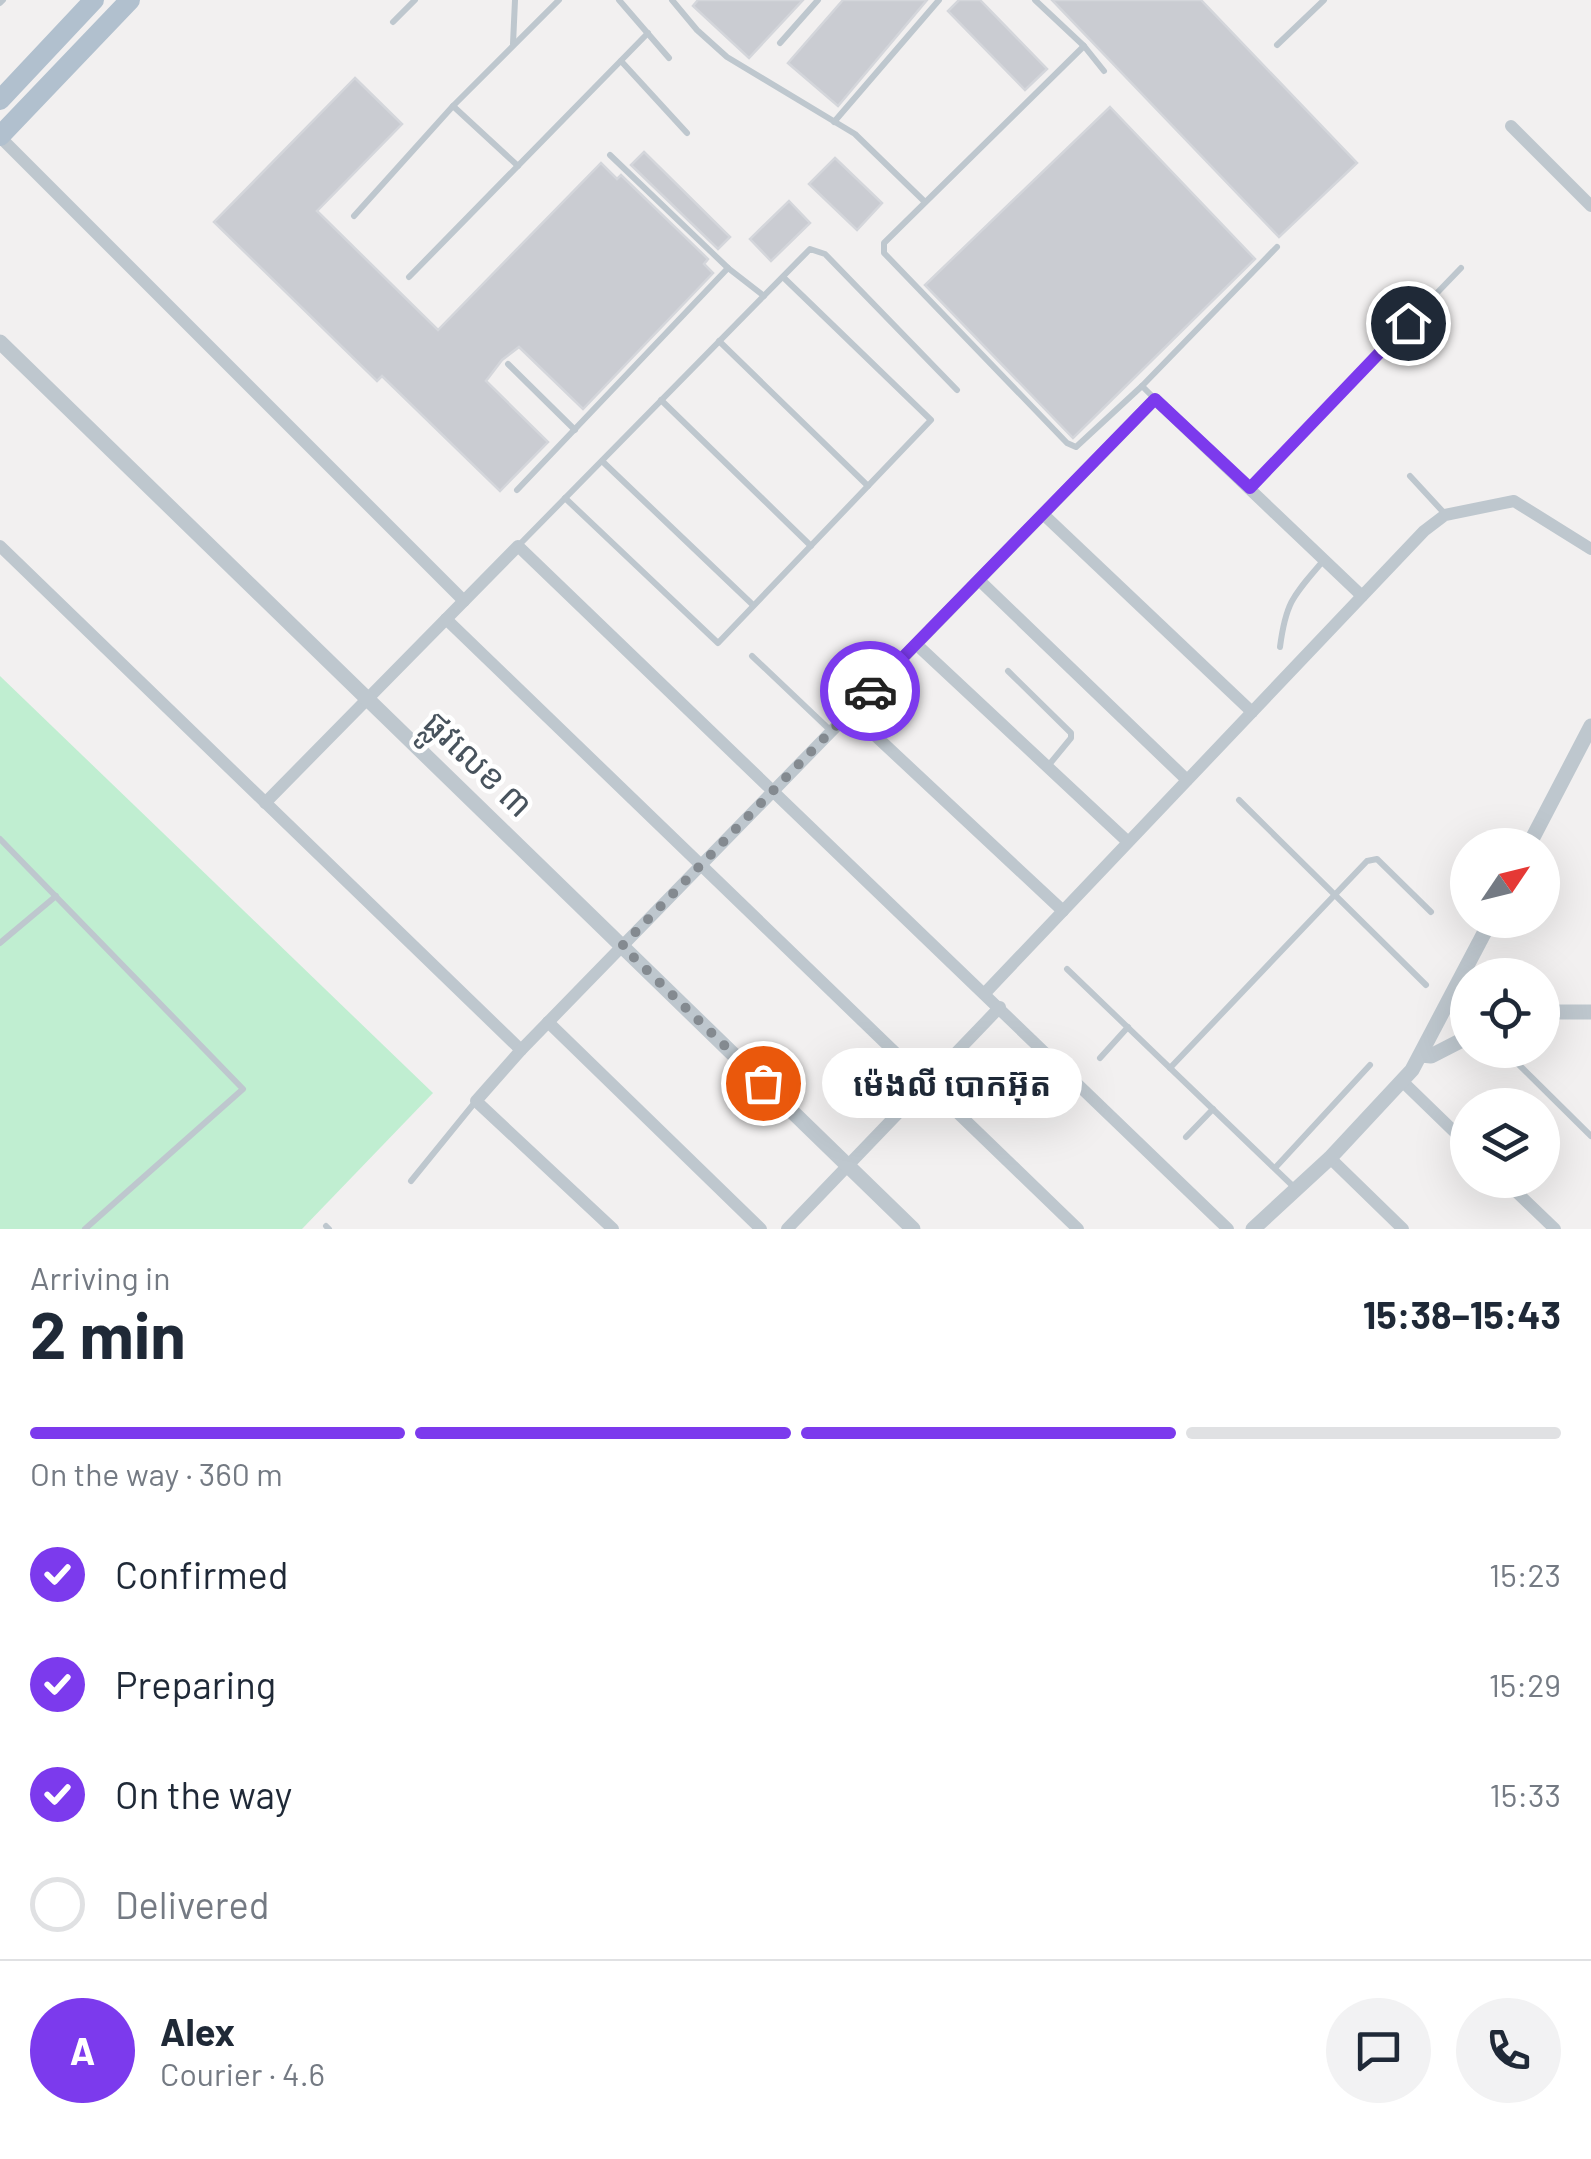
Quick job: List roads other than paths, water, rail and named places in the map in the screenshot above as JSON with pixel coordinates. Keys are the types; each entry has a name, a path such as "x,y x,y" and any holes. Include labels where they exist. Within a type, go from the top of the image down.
{"main road":[{"path":"0,100 94,0"},
{"path":"0,137 130,0"}],"street":[{"path":"1511,126 1591,206"},
{"path":"0,137 464,601"},
{"name":"ផ្លូវលេខ ៣","path":"0,342 913,1229"},
{"path":"613,1229 476,1101 548,1022 1155,399 1362,596"},
{"path":"984,993 1424,531 1446,514 1514,502 1591,549"},
{"path":"1043,514 1252,712"},
{"path":"0,546 521,1050"},
{"path":"265,802 518,546 1228,1229"},
{"path":"978,580 1188,780"},
{"path":"446,619 1078,1229"},
{"path":"916,644 1128,842"},
{"path":"850,712 1063,910"},
{"path":"1539,828 1591,726"},
{"path":"1253,1229 1330,1158 1402,1082 1421,1055 1482,938"},
{"path":"787,1229 1000,1008"},
{"path":"1560,1012 1591,1012"},
{"path":"548,1022 762,1229"},
{"path":"1421,1055 1431,1056 1450,1046"},
{"path":"1402,1082 1450,1127"},
{"path":"1330,1158 1403,1229"},
{"path":"1523,1198 1555,1229"}],"lane":[{"path":"393,22 415,0"},
{"path":"512,47 515,0"},
{"path":"354,216 453,106 558,0"},
{"path":"619,0 670,58"},
{"path":"672,0 696,30 727,56 856,134 924,202"},
{"path":"780,44 818,0"},
{"path":"834,122 939,0"},
{"path":"1034,0 1084,46 1104,71"},
{"path":"1277,44 1324,0"},
{"path":"409,278 648,33"},
{"path":"1084,46 884,243 884,252 1067,443 1076,447 1142,386 1277,247"},
{"path":"621,61 688,133"},
{"path":"453,106 518,166"},
{"path":"610,155 728,268 764,296"},
{"path":"518,546 810,249 825,254 957,390"},
{"path":"517,490 728,268"},
{"path":"1250,488 1460,268"},
{"path":"565,498 718,643 931,420 783,277"},
{"path":"720,341 868,486"},
{"path":"508,364 574,430"},
{"path":"1142,386 1155,399"},
{"path":"662,400 811,546"},
{"path":"602,461 754,606"},
{"path":"1410,476 1446,514"},
{"path":"1280,647 1284,611 1324,560"},
{"path":"752,656 831,731"},
{"path":"1008,672 1071,734 1047,767"},
{"path":"1239,800 1426,986"},
{"path":"0,839 243,1089 85,1229"},
{"path":"1170,1068 1367,861 1376,860 1431,912"},
{"path":"0,944 56,896"},
{"path":"1067,969 1297,1190"},
{"path":"1100,1058 1128,1027"},
{"path":"1275,1168 1370,1064"},
{"path":"1522,1068 1591,1136"},
{"path":"410,1182 476,1101"},
{"path":"1186,1138 1213,1109"}],"place":[{"name":"ម៉េងលី បោកអ៊ុត","path":"763,1083"}]}
